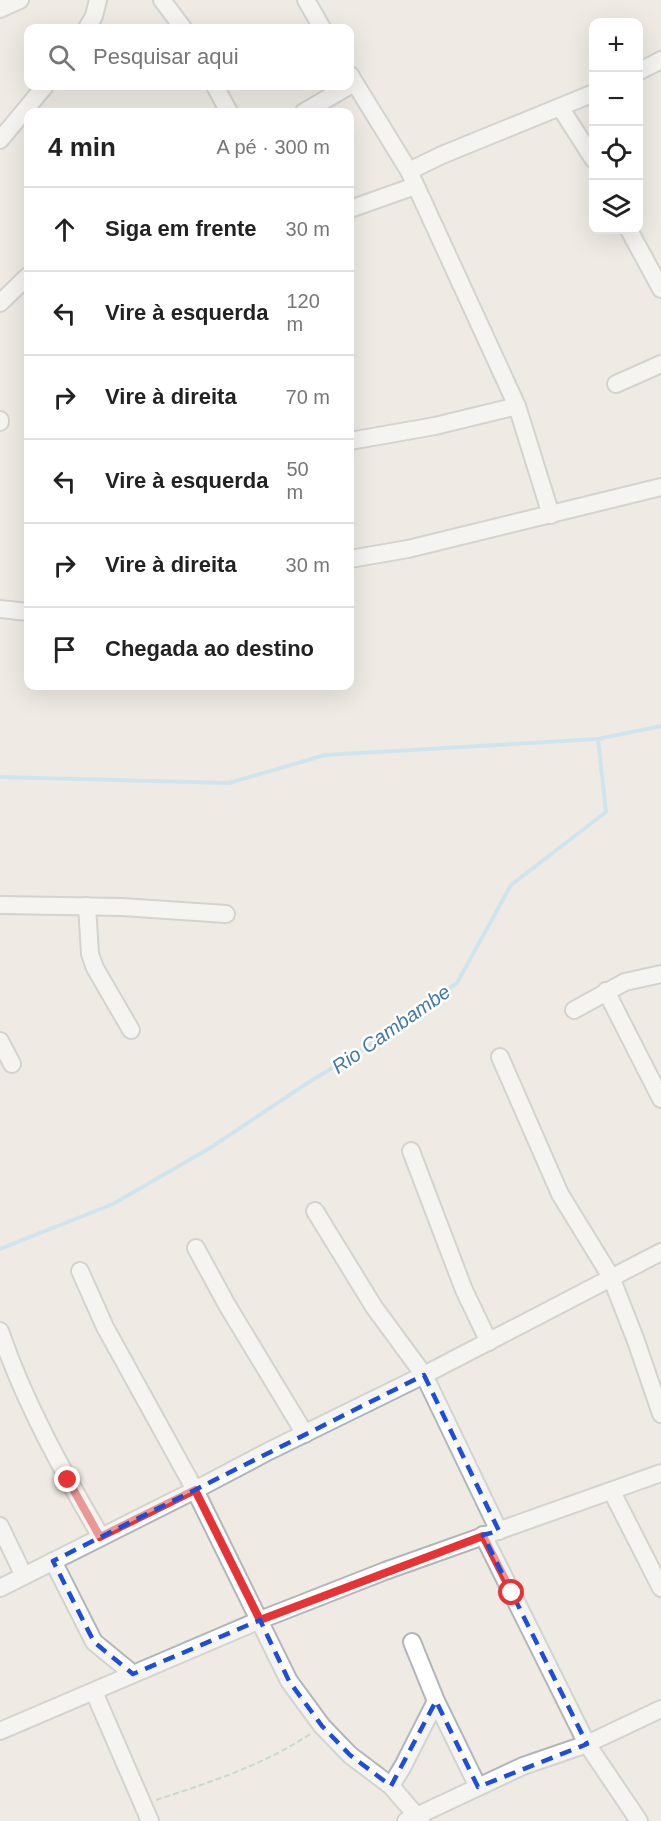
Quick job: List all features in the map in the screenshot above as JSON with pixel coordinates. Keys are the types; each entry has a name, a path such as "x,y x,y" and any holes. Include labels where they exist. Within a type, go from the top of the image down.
{"street":[{"path":"0,9 20,0"},
{"path":"89,24 98,0"},
{"path":"162,0 180,24"},
{"path":"306,0 320,24"},
{"path":"643,70 661,60"},
{"path":"354,82 412,179 517,406 551,514"},
{"path":"27,108 42,90"},
{"path":"217,90 227,108"},
{"path":"310,108 336,90"},
{"path":"354,207 412,179 442,155 589,95"},
{"path":"560,107 589,152"},
{"path":"0,140 24,111"},
{"path":"631,234 661,289"},
{"path":"0,303 24,280"},
{"path":"616,384 661,363"},
{"path":"354,440 435,426 517,406"},
{"path":"354,558 408,549 661,487"},
{"path":"0,609 24,612"},
{"path":"0,904 122,907 226,914"},
{"path":"87,906 90,954 95,968 131,1030"},
{"path":"574,1010 625,982 661,974"},
{"path":"606,991 661,1099"},
{"path":"0,1041 12,1064"},
{"path":"500,1057 560,1194 611,1277 661,1414"},
{"path":"411,1151 464,1290 489,1342"},
{"path":"315,1212 374,1307 424,1375 491,1533 587,1744 639,1821"},
{"path":"196,1248 226,1305 305,1434"},
{"path":"0,1587 424,1375 661,1252"},
{"path":"80,1271 105,1327 195,1490 289,1681 322,1726 350,1755 391,1786 415,1819 523,1766 587,1744 661,1709"},
{"path":"0,1331 31,1408 57,1461 100,1537"},
{"path":"0,1731 260,1620 491,1533 661,1473"},
{"path":"612,1492 661,1588"},
{"path":"0,1526 24,1576"},
{"path":"53,1561 94,1642 133,1674"},
{"path":"412,1642 436,1701 478,1787"},
{"path":"94,1692 150,1821"},
{"path":"391,1786 436,1701"}],"path":[{"path":"143,1803 260,1763 288,1749 322,1726"}],"highlighted area":[{"path":"424,1375 499,1531 483,1535 587,1744 478,1787 436,1701 391,1786 350,1755 322,1726 289,1681 260,1620 133,1674 94,1642 53,1561"}],"waterway":[{"name":"Rio Cambambe","path":"0,1249 113,1204 210,1148 306,1084 373,1043 457,983 511,885 606,812 598,739 661,726"},
{"path":"0,777 229,783 325,755 598,739"}],"route":[{"path":"68,1480 100,1537 195,1490 260,1620 483,1536 512,1593"}]}
